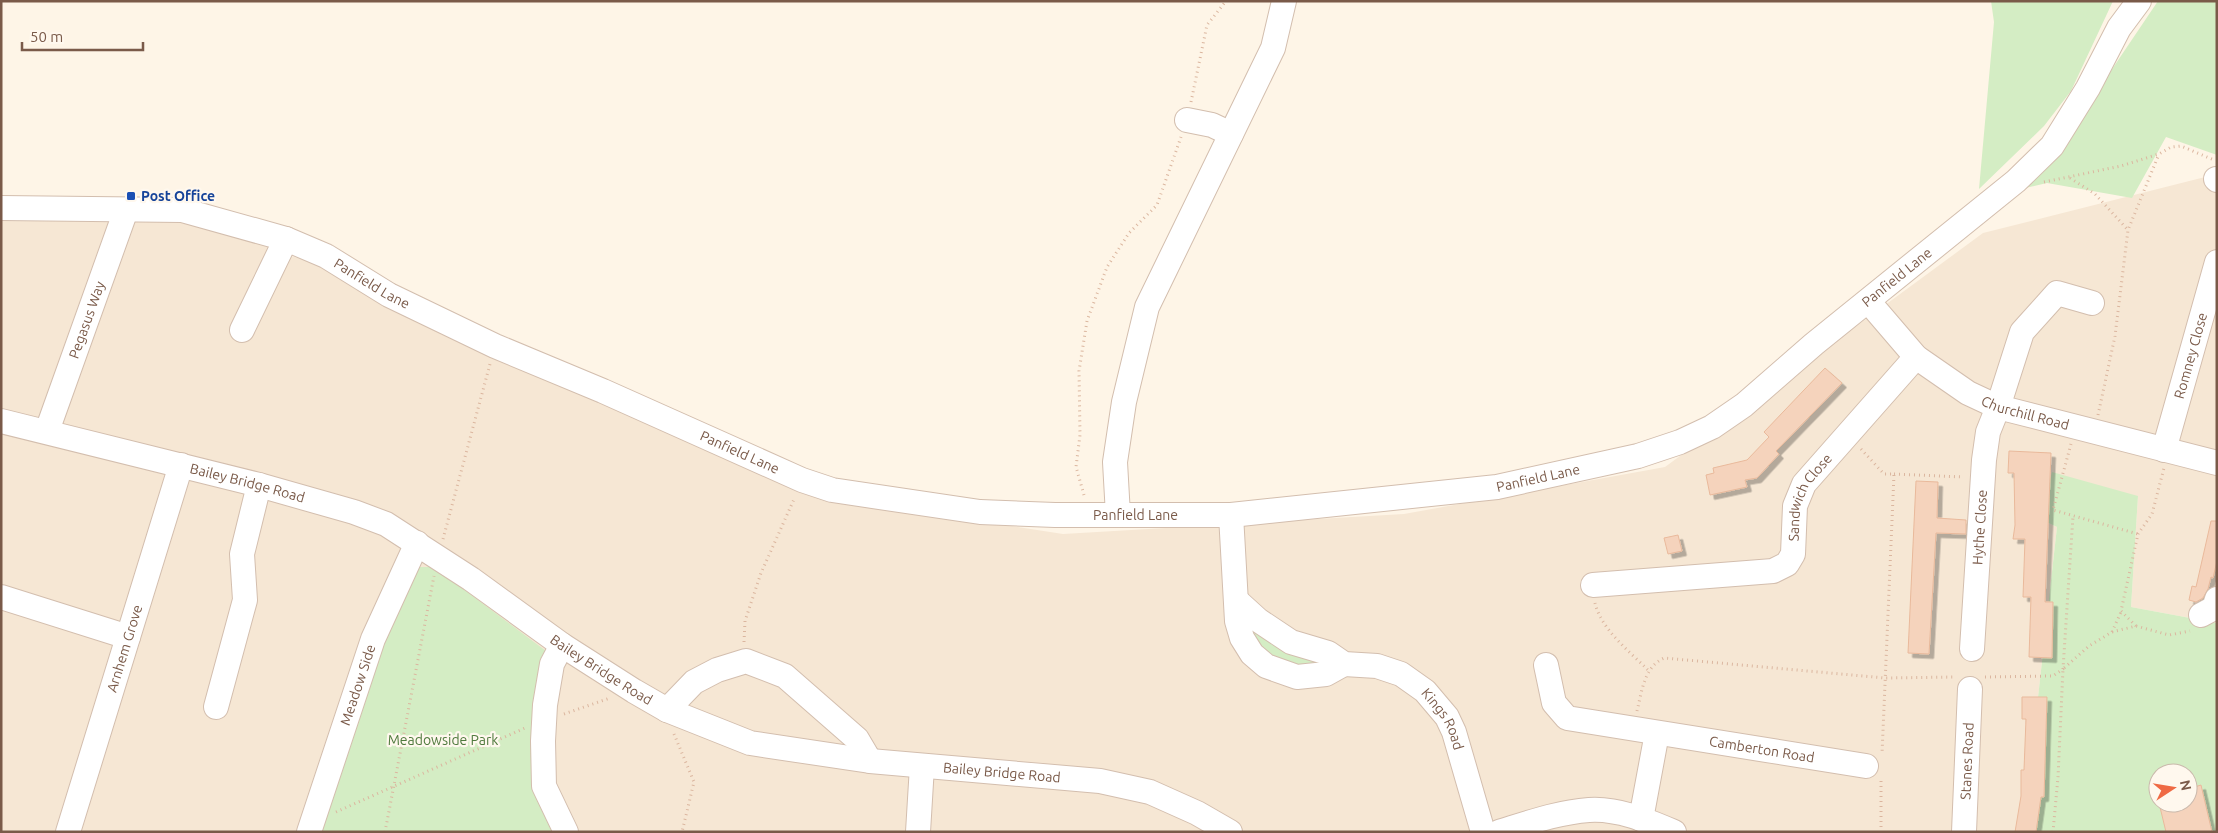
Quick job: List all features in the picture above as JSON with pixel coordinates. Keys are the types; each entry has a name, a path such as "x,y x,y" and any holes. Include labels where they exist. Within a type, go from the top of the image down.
{"street":[{"path":"1118,515 1115,462 1124,402 1147,307 1273,48 1284,1"},
{"name":"Panfield Lane","path":"1,208 182,210 286,239 326,256 389,295 495,346 603,391 794,476 832,490 980,512 1087,515 1231,514 1408,498 1497,487 1638,456 1680,442 1712,427 1744,405 1868,300 2016,181 2052,146 2088,88 2120,28 2139,1"},
{"path":"1186,120 1212,125 1231,134"},
{"name":"Pegasus Way","path":"47,431 126,210"},
{"path":"242,330 286,239"},
{"name":"Romney Close","path":"2167,451 2217,262"},
{"name":"Hythe Close","path":"1972,649 1982,478 1988,432 2022,332 2057,293 2092,303"},
{"name":"Churchill Road","path":"1868,300 1916,357 1968,393 1998,407 2217,464"},
{"name":"Sandwich Close","path":"1593,585 1773,570 1787,564 1793,554 1795,506 1799,493 1815,470 1916,357"},
{"name":"Bailey Bridge Road","path":"1,421 259,485 354,512 386,524 438,557 619,683 667,710 750,743 870,761 1100,781 1150,792 1197,813 1230,832"},
{"name":"Arnhem Grove","path":"68,832 181,465"},
{"path":"216,707 246,600 242,554 259,485"},
{"name":"Kings Road","path":"1231,514 1237,621 1242,638 1252,654 1266,666 1297,677 1326,674 1344,664"},
{"name":"Meadow Side","path":"309,832 373,639 417,543"},
{"path":"1,597 128,637"},
{"name":"Kings Road","path":"1236,600 1258,620 1291,642 1328,653 1344,664 1377,666 1401,674 1426,691 1437,703 1454,732 1483,832"},
{"path":"562,645 552,664 545,705 543,741 544,786 566,832"},
{"path":"667,710 694,682 717,670 746,661 785,676 857,739 870,761"},
{"name":"Camberton Road","path":"1546,665 1554,703 1567,718 1876,765"},
{"name":"Stanes Road","path":"1964,832 1971,681"},
{"path":"1641,819 1657,733"},
{"path":"918,832 922,766"},
{"path":"1499,832 1565,814 1590,810 1610,812 1641,819 1674,832"}],"path":[{"path":"1087,515 1082,483 1076,467 1080,435 1080,371 1086,321 1107,267 1129,233 1156,206 1176,158 1200,63 1207,25 1226,1"},
{"path":"2016,181 2022,187 2098,173 2159,154 2171,147 2181,146 2216,174"},
{"path":"2094,432 2114,336 2128,230 2159,154"},
{"path":"2069,178 2094,194 2128,230"},
{"path":"385,832 438,557 495,346"},
{"path":"2056,422 2071,442 2053,510 2138,534"},
{"path":"1847,435 1884,474 1982,478"},
{"path":"2112,632 2121,611 2138,534 2152,514 2167,451"},
{"path":"1881,832 1876,765 1885,678 1894,474"},
{"path":"2053,832 2058,778 2073,516"},
{"path":"1593,585 1595,605 1601,618 1648,670"},
{"path":"1632,728 1648,670 1655,662 1664,658 1885,678 1971,681 2053,676 2089,646 2112,632 2136,626 2170,635 2185,633 2196,628 2212,608"},
{"path":"2121,611 2136,626"},
{"path":"667,710 678,748 694,782 682,832"}],"shaded area":[{"path":"2217,174 2217,623 2131,607 2138,496 2040,519 2057,527 2023,832 1,832 1,203 187,210 257,238 291,256 341,271 804,494 1063,534 1404,514 1665,467 1983,233"}],"green space":[{"path":"1991,1 2113,1 2071,91 2044,126 1979,189 1994,22"},
{"path":"2158,1 2217,1 2217,155 2166,137 2132,198 2047,183 2012,191 2071,130"},
{"path":"2052,472 2138,496 2131,607 2217,623 2217,832 2023,832 2057,527 2040,519"},
{"name":"Meadowside Park","path":"419,567 434,567 546,651 537,705 561,832 316,832 379,642"},
{"path":"1245,623 1321,656 1322,670 1267,661"}],"building":[{"path":"1825,368 1842,383 1776,451 1779,454 1757,478 1745,480 1747,487 1710,495 1706,475 1714,473 1713,468 1747,460 1769,437 1764,432"},
{"path":"2009,451 2051,453 2045,602 2053,602 2052,658 2029,657 2031,597 2023,597 2025,539 2013,539 2015,525 2014,473 2008,473"},
{"path":"1916,481 1938,482 1937,518 1966,520 1966,534 1936,533 1929,654 1908,653"},
{"path":"2211,521 2217,521 2217,561 2208,589 2203,598 2196,602 2189,600 2192,586 2196,587"},
{"path":"1678,535 1682,551 1668,554 1664,538"},
{"path":"2022,697 2047,697 2044,797 2041,797 2036,832 2015,832 2021,796 2021,770 2024,770 2026,719 2022,719"},
{"path":"2201,785 2212,832 2166,832 2161,813 2198,813 2198,786"}],"place":[{"name":"Post Office","path":"131,196"}]}
